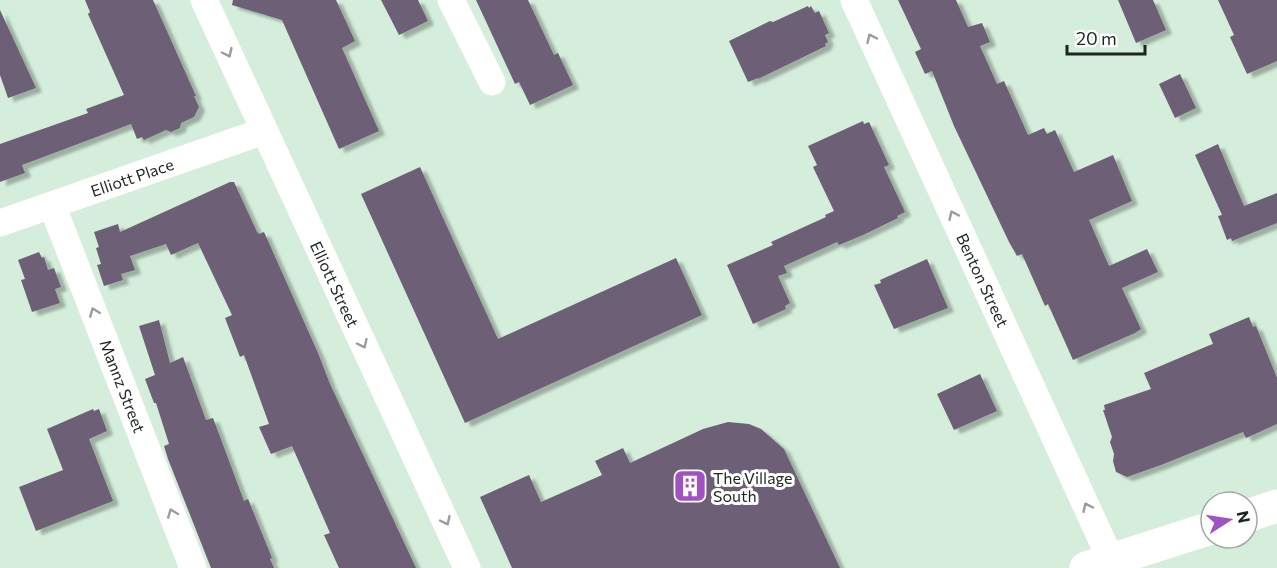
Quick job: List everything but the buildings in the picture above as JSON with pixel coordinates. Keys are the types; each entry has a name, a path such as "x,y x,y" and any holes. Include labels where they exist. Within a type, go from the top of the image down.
{"main road":[{"path":"1259,512 1277,506"},
{"path":"1099,564 1199,532"}],"street":[{"name":"Elliott Street","path":"204,0 467,568"},
{"path":"451,0 492,82"},
{"name":"Benton Street","path":"854,0 1099,564"},
{"name":"Elliott Place","path":"0,223 264,131"},
{"name":"Mannz Street","path":"52,205 193,568"}],"place":[{"name":"The Village South","path":"690,486"}]}
